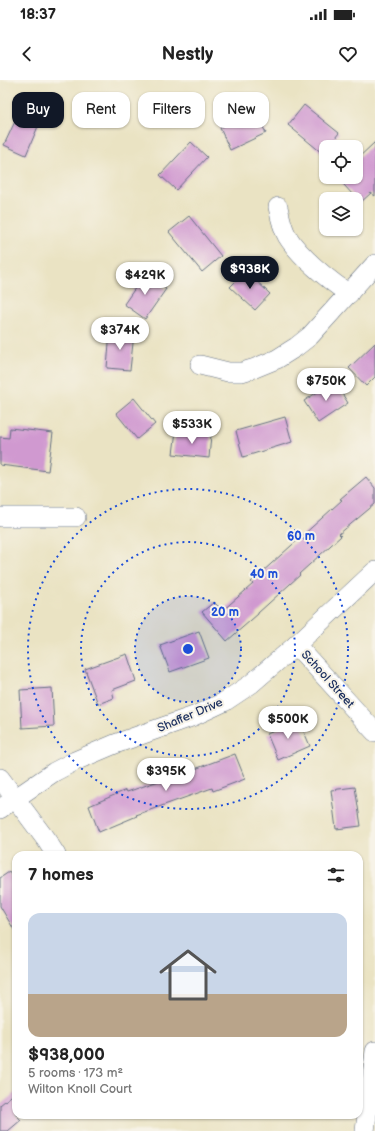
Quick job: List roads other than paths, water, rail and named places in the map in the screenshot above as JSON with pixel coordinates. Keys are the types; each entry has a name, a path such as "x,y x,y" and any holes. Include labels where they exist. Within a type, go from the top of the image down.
{"street":[{"path":"278,206 284,230 299,251 335,284 349,294"},
{"path":"200,365 228,372 242,372 277,359 310,336 375,264"},
{"path":"0,517 76,517"},
{"name":"Shaffer Drive","path":"0,809 54,772 75,761 115,744 194,716 224,702 251,684 296,645 375,571"},
{"name":"School Street","path":"296,645 375,732"},
{"path":"0,778 53,851"},
{"path":"364,1131 375,1051"}]}
